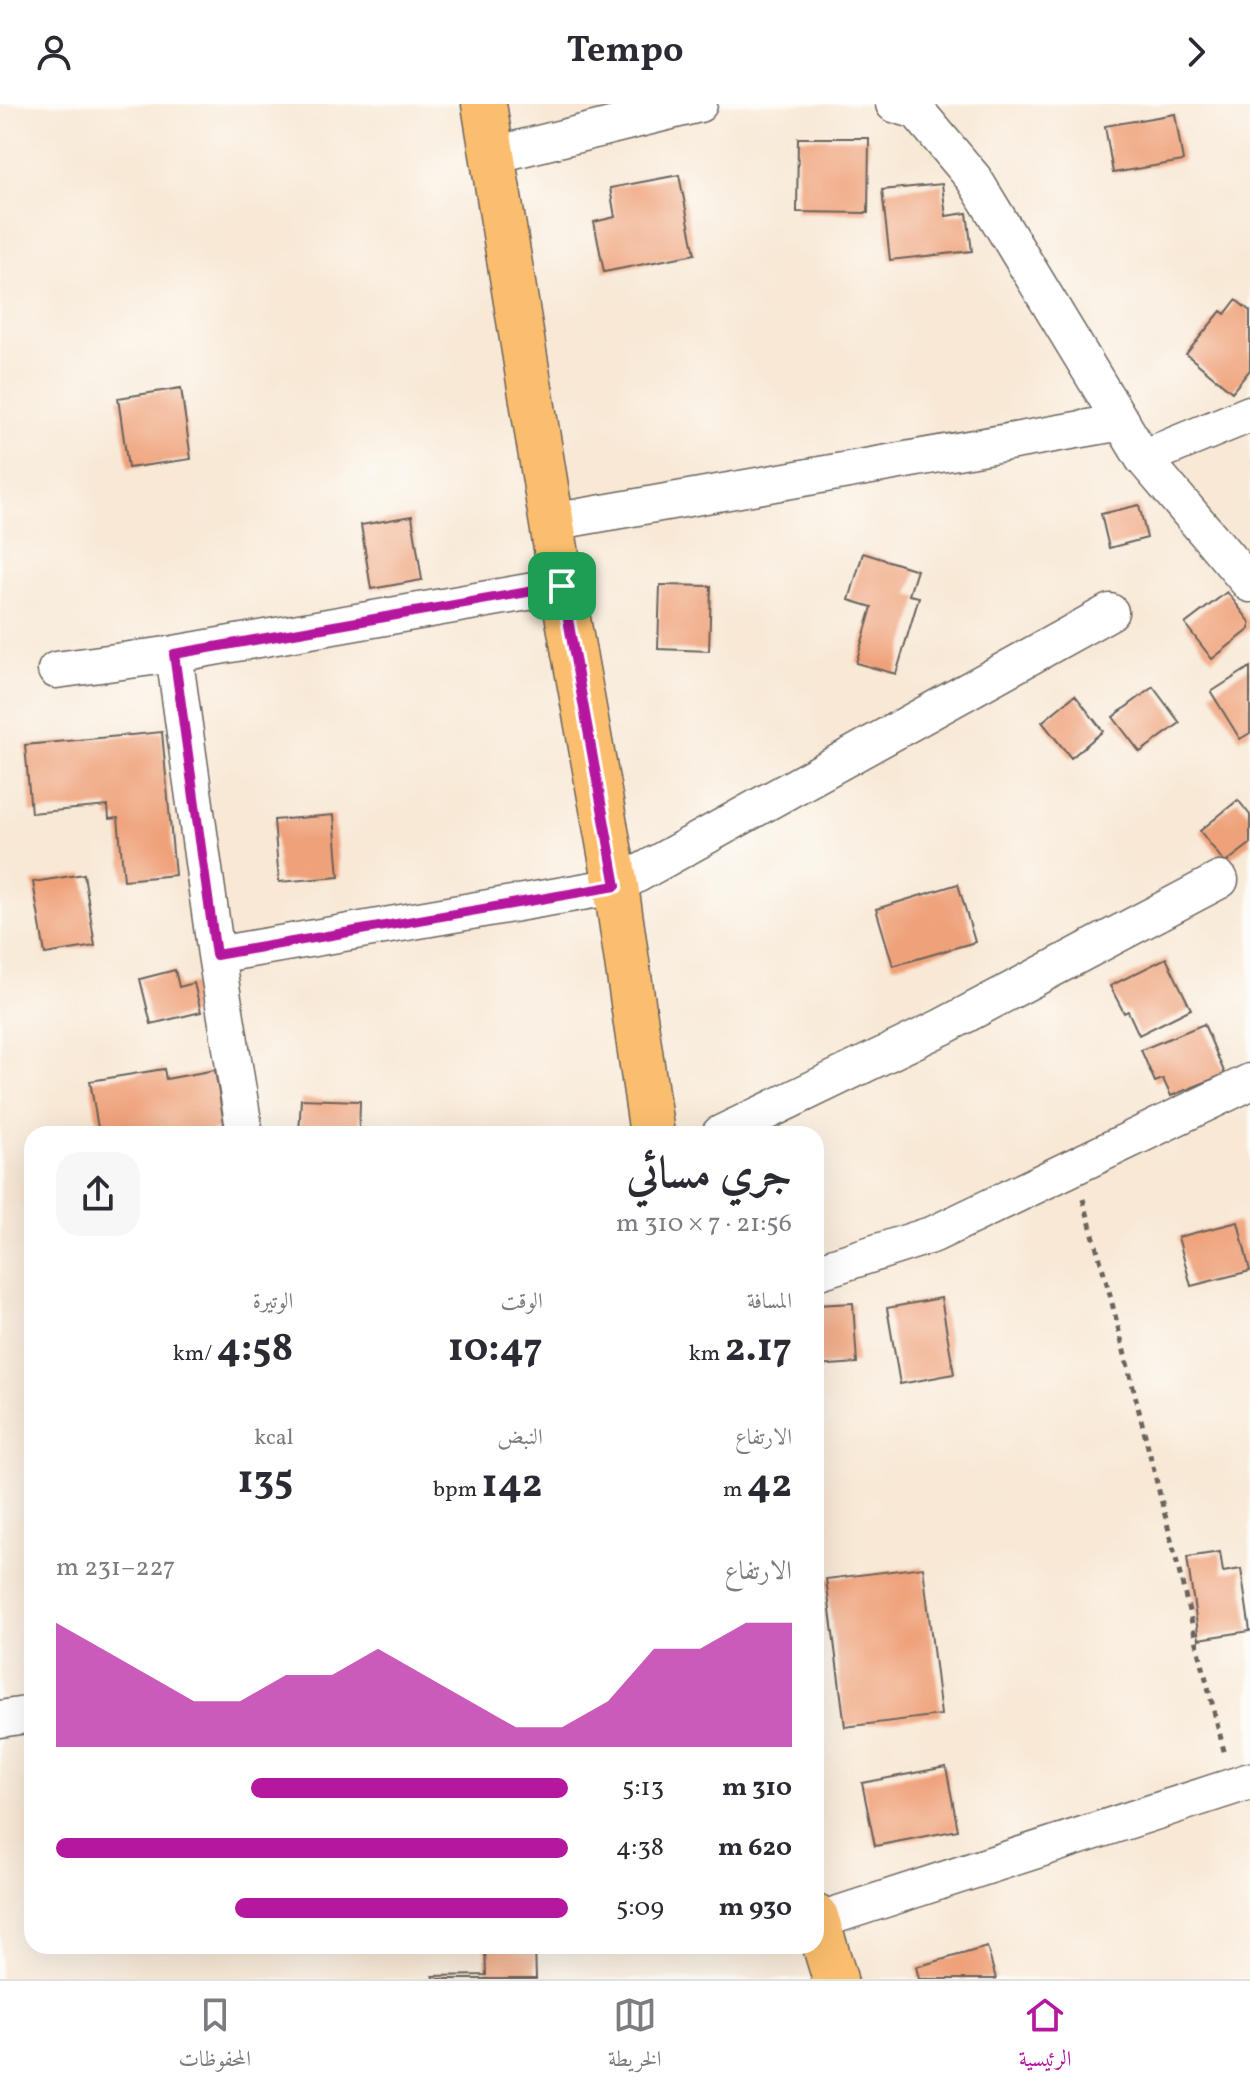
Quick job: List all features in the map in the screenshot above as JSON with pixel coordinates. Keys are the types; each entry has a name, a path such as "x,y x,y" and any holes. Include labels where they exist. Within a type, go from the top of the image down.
{"main road":[{"path":"484,104 562,586 616,886 651,1126"},
{"path":"824,1944 835,1979"}],"street":[{"path":"494,155 699,104"},
{"path":"894,104 917,111 974,179 1143,458 1250,584"},
{"path":"1143,458 1250,414"},
{"path":"552,522 1122,422"},
{"path":"56,670 174,654 562,586"},
{"path":"216,955 616,886 1110,612"},
{"path":"174,654 216,955 244,1126"},
{"path":"737,1126 942,1027 1220,880"},
{"path":"824,1269 934,1234 1250,1082"},
{"path":"0,1719 24,1715"},
{"path":"824,1916 1242,1784"}],"path":[{"path":"1074,1168 1242,1784"}],"building":[{"path":"1175,114 1183,161 1113,173 1105,126"},
{"path":"798,138 869,138 868,213 797,212"},
{"path":"679,175 695,254 604,272 594,222 615,217 610,188"},
{"path":"942,184 946,216 967,213 972,251 890,260 882,190"},
{"path":"1236,300 1250,311 1250,370 1232,392 1186,354 1221,311 1225,314"},
{"path":"181,388 191,459 128,468 118,398"},
{"path":"1139,505 1147,538 1109,548 1101,514"},
{"path":"412,516 422,580 371,589 361,525"},
{"path":"863,553 917,570 909,595 919,597 896,674 856,663 872,607 849,600"},
{"path":"660,585 711,586 709,651 658,649"},
{"path":"1227,592 1250,622 1250,629 1212,659 1185,624"},
{"path":"1250,667 1250,733 1240,739 1211,692"},
{"path":"1153,687 1180,723 1140,752 1113,717"},
{"path":"1075,695 1103,731 1071,758 1042,722"},
{"path":"162,732 175,875 124,880 118,818 109,819 108,806 31,813 25,745"},
{"path":"1238,800 1250,815 1250,844 1225,863 1200,831"},
{"path":"334,815 339,877 279,882 274,820"},
{"path":"84,874 95,946 45,954 33,882"},
{"path":"958,884 975,942 893,966 876,909"},
{"path":"1166,958 1191,1009 1139,1035 1128,1011 1124,1013 1110,986"},
{"path":"175,970 179,987 194,983 201,1012 151,1024 140,979"},
{"path":"1204,1024 1225,1074 1171,1096 1163,1079 1155,1082 1141,1050"},
{"path":"164,1069 166,1079 215,1070 224,1126 98,1126 90,1081"},
{"path":"301,1099 360,1101 359,1126 299,1126"},
{"path":"1238,1222 1250,1271 1191,1286 1178,1237"},
{"path":"941,1298 954,1374 900,1384 887,1308"},
{"path":"853,1303 857,1363 824,1365 824,1305"},
{"path":"1220,1552 1223,1572 1241,1569 1250,1631 1199,1639 1187,1557"},
{"path":"923,1567 941,1715 845,1727 826,1579"},
{"path":"946,1767 958,1830 875,1846 862,1783"},
{"path":"987,1947 996,1979 919,1979 916,1967"},
{"path":"485,1954 535,1954 536,1979 434,1979 433,1976 486,1975"}],"route":[{"path":"562,586 616,886 216,955 174,654 562,586"}]}
